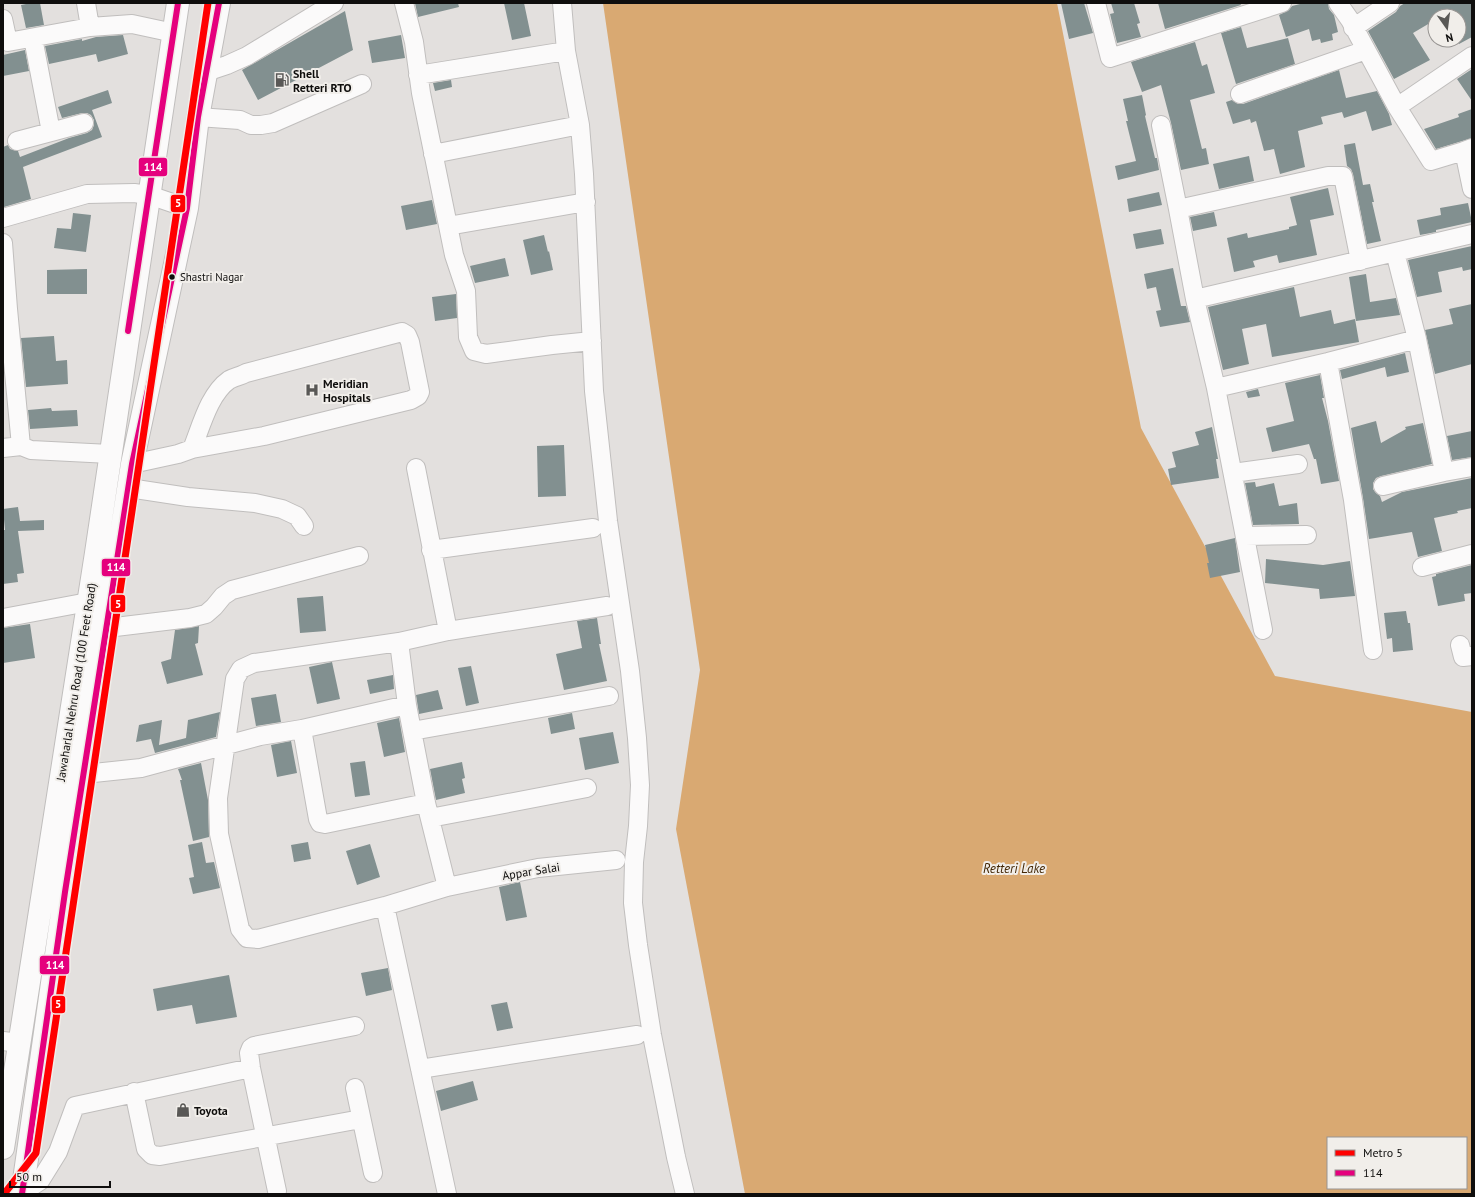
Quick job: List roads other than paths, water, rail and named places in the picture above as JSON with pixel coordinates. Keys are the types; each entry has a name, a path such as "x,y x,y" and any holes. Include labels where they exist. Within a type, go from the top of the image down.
{"main road":[{"name":"Jawaharlal Nehru Road (100 Feet Road)","path":"3,1148 11,1042 88,602 178,3"},
{"name":"Jawaharlal Nehru Road (100 Feet Road)","path":"22,1193 84,774 132,464 187,208 198,117 219,3"}],"street":[{"path":"86,3 90,27"},
{"path":"206,72 247,56 334,3"},
{"path":"404,3 414,42 421,93 454,255 466,291 468,337 474,351 486,354 592,341"},
{"path":"562,3 566,52 580,126 586,202 594,391 608,521 630,671 637,738 640,785 634,862 633,903 652,1035 676,1157 686,1194"},
{"path":"1096,3 1110,58 1282,3"},
{"path":"1338,3 1430,160 1468,149 1472,188"},
{"path":"1354,28 1390,3"},
{"path":"3,19 8,42 90,27 132,24 174,33"},
{"path":"33,38 51,132"},
{"path":"1240,94 1366,50"},
{"path":"418,75 566,52"},
{"path":"1398,107 1472,56"},
{"path":"198,117 240,120 251,125 273,123 362,84"},
{"path":"16,141 84,124"},
{"path":"1161,125 1196,299 1216,388 1263,630"},
{"path":"433,154 580,126"},
{"path":"1178,209 1328,176 1343,176 1360,261"},
{"path":"3,218 87,194 134,193 149,195 187,208"},
{"path":"448,226 586,202"},
{"path":"1196,299 1472,234"},
{"path":"3,243 5,309 21,446"},
{"path":"1395,252 1417,339 1444,472"},
{"path":"132,464 178,454 192,449 264,436 411,400 418,396 420,392 410,342 407,335 402,332 246,373 230,380 219,389 211,402 192,449"},
{"path":"1216,388 1328,362 1417,339"},
{"path":"1328,362 1352,500 1373,650"},
{"path":"3,448 21,446 31,450 110,454"},
{"path":"1233,473 1298,464"},
{"path":"1383,486 1472,467"},
{"path":"416,468 448,631"},
{"path":"129,488 188,497 255,503 282,509 297,516 304,526"},
{"path":"431,550 593,528"},
{"path":"1245,536 1307,535"},
{"path":"1422,567 1472,554"},
{"path":"107,628 190,618 206,614 223,596 232,590 359,556"},
{"path":"3,618 88,602"},
{"name":"Appar Salai","path":"607,606 448,631 399,642 254,663 241,670 235,680 218,798 219,834 240,929 247,938 258,939 385,906 447,887 538,868 616,860"},
{"path":"399,642 412,731 428,810 447,887"},
{"path":"412,731 609,696"},
{"path":"84,774 141,768 260,736 407,705"},
{"path":"302,728 318,819 320,823 325,824 587,788"},
{"path":"385,906 447,1194"},
{"path":"277,1190 251,1068 249,1053 251,1048 254,1046 356,1026"},
{"path":"420,1069 637,1035"},
{"path":"22,1193 40,1182 58,1152 75,1106 134,1092 251,1068"},
{"path":"355,1088 373,1173"},
{"path":"134,1092 146,1149 152,1155 160,1156 361,1119"}],"water":[{"name":"Retteri Lake","path":"603,3 1057,3 1141,428 1275,676 1472,712 1472,1194 745,1194 676,829 700,670"}],"metro line":[{"name":"5","path":"4,1194 36,1153 208,3"}],"place":[{"name":"Shell Retteri RTO","path":"282,80"},
{"name":"Shastri Nagar","path":"172,277"},
{"name":"Meridian Hospitals","path":"312,390"},
{"name":"Toyota","path":"183,1110"}]}
